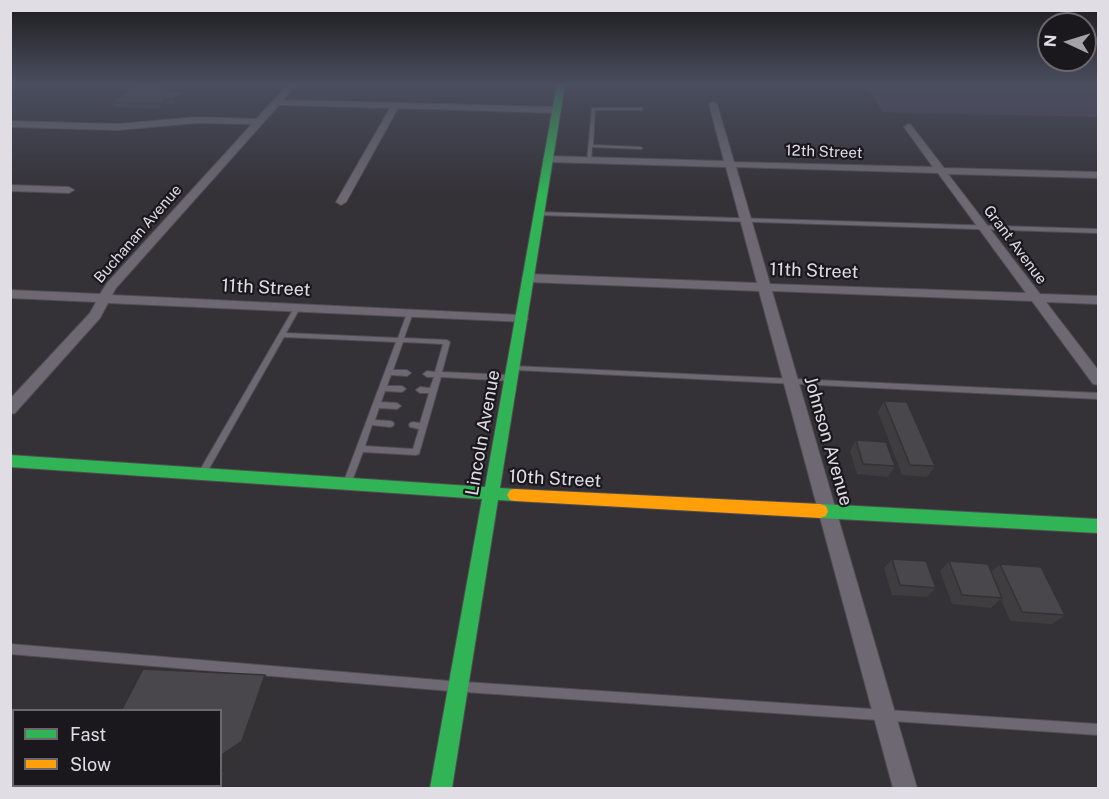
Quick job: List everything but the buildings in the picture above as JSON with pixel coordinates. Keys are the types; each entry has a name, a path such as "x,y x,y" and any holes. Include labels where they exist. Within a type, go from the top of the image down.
{"main road":[{"name":"Lincoln Avenue","path":"441,789 554,121"},
{"name":"10th Street","path":"10,461 491,493 1098,526"}],"street":[{"path":"10,124 117,127 182,121"},
{"path":"236,121 258,122"},
{"path":"341,202 386,121"},
{"name":"Johnson Avenue","path":"718,121 905,789"},
{"name":"Buchanan Avenue","path":"10,409 95,315 111,286 258,122"},
{"name":"Grant Avenue","path":"908,127 1098,380"},
{"name":"12th Street","path":"548,159 1098,175"},
{"path":"10,188 69,190"},
{"name":"11th Street","path":"528,278 1098,300"},
{"name":"11th Street","path":"10,294 521,319"}],"lane":[{"path":"589,160 592,121"},
{"path":"590,146 640,148"},
{"path":"538,214 1098,231"},
{"path":"202,473 297,308"},
{"path":"348,483 410,313"},
{"path":"282,335 447,342 416,452 360,448"},
{"path":"388,372 407,373"},
{"path":"427,374 511,373 791,381 1098,396"},
{"path":"382,388 402,389"},
{"path":"420,390 433,391"},
{"path":"377,405 397,406"},
{"path":"417,407 428,408"},
{"path":"370,422 390,423"},
{"path":"413,425 423,426"},
{"path":"10,649 458,687 1098,730"}],"traffic: fast":[{"path":"441,788 555,121"},
{"path":"10,461 515,495"},
{"path":"820,511 1098,526"}],"traffic: slow":[{"path":"515,495 820,511"}]}
